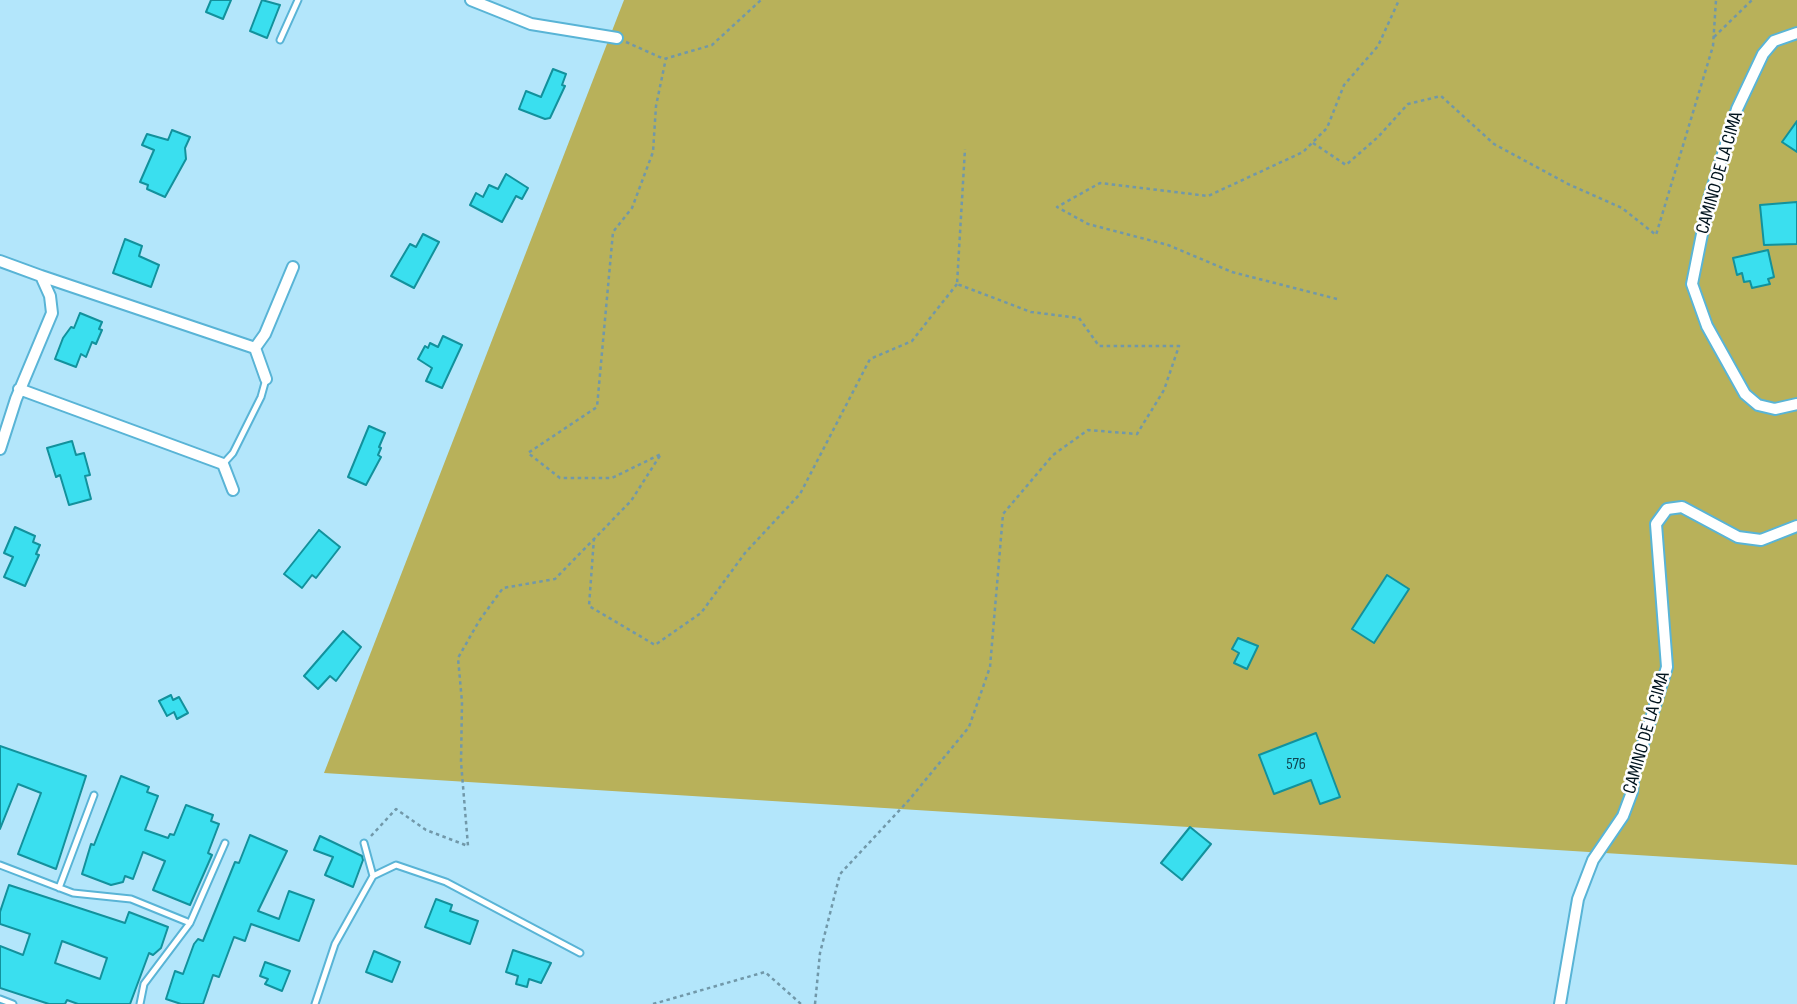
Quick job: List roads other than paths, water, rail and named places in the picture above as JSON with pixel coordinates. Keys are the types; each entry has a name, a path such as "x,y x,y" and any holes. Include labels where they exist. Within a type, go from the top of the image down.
{"street":[{"path":"471,0 531,24 617,38"},
{"name":"CAMINO DE LA CIMA","path":"1797,33 1774,40 1763,54 1737,110 1709,199 1692,284 1707,326 1745,394 1758,405 1775,410 1797,404"},
{"path":"0,261 255,348"},
{"path":"255,348 265,334 293,267"},
{"path":"0,449 19,389 52,313 50,296 41,276"},
{"path":"255,348 266,379"},
{"path":"19,389 223,464 233,490"},
{"name":"CAMINO DE LA CIMA","path":"1560,1004 1578,899 1593,860 1623,816 1667,667 1656,524 1667,509 1682,507 1738,537 1760,540 1797,526"}],"lane":[{"path":"281,40 298,0"},
{"path":"223,464 233,453 256,408 266,379"},
{"path":"59,888 94,795"},
{"path":"140,1004 144,984 190,923 225,842"},
{"path":"364,843 373,876"},
{"path":"0,865 73,893 131,900 190,923"},
{"path":"315,1004 335,944 373,876 396,865 446,882 580,953"},
{"path":"0,999 13,1004"}]}
